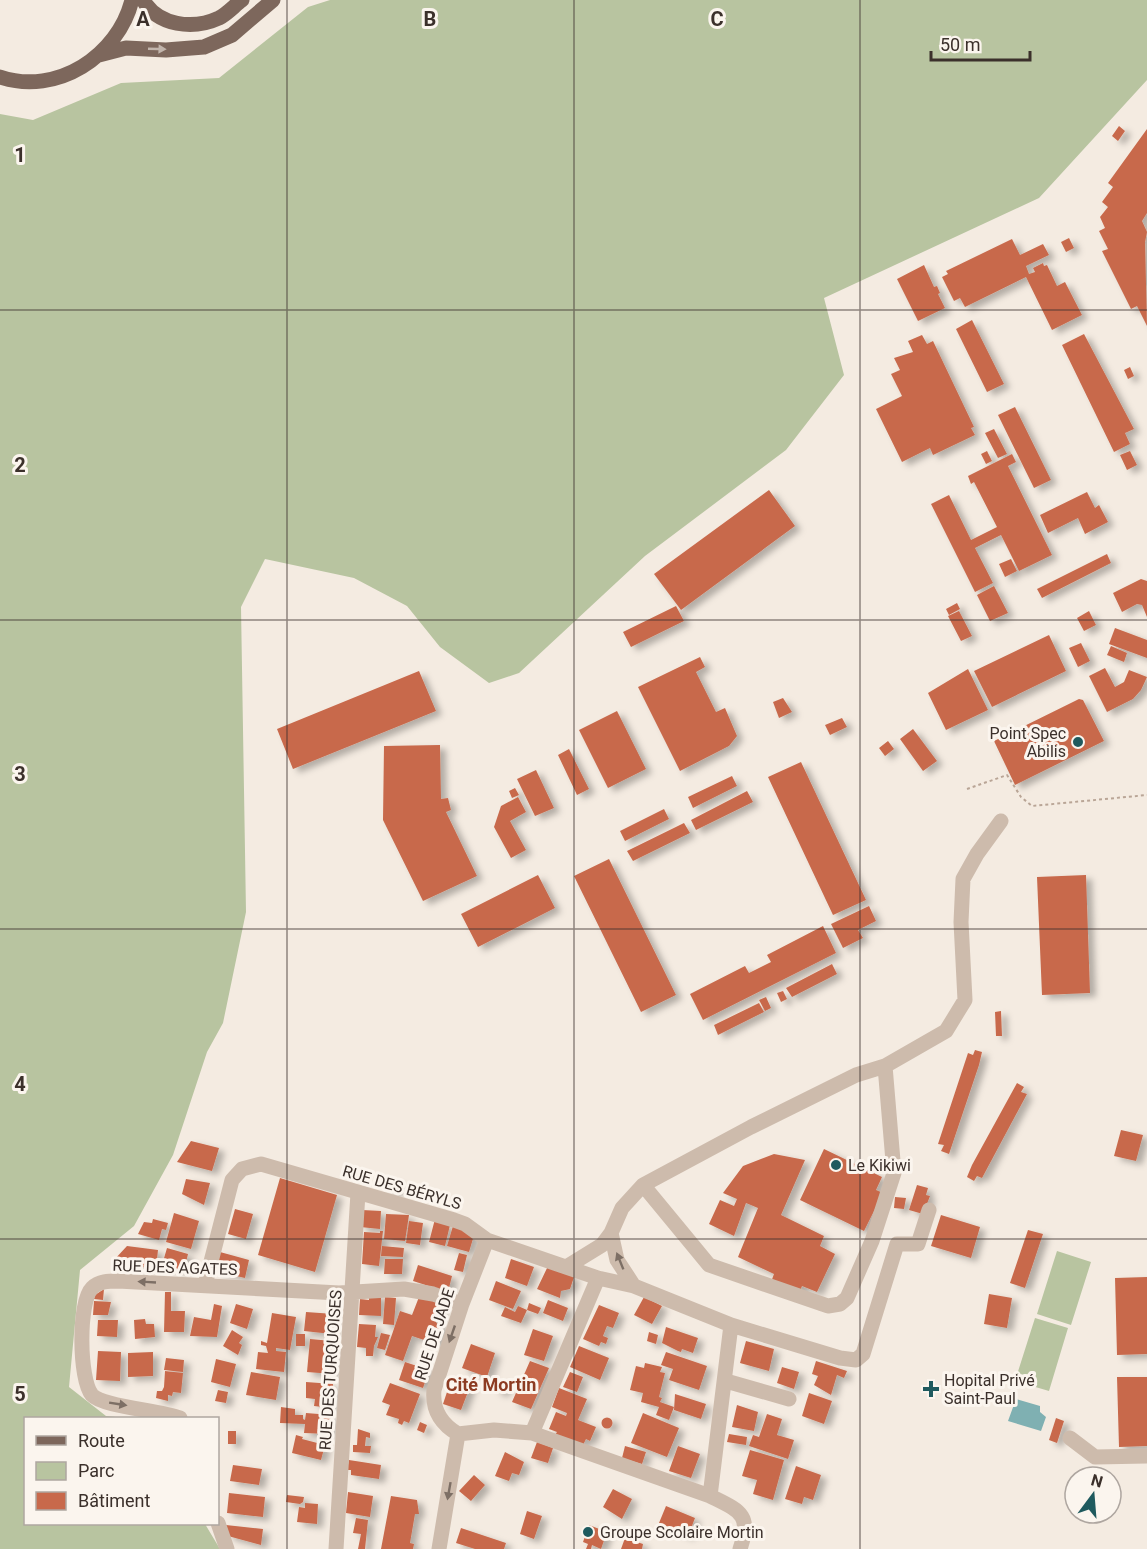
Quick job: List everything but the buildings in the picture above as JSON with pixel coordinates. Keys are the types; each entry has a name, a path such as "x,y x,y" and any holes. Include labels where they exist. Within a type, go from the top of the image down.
{"main road":[{"path":"0,77 14,81 50,80 82,68 99,55 116,37 129,15 132,0"},
{"path":"143,0 149,10 167,21 191,25 219,17 242,0"},
{"path":"99,55 126,48 166,50 204,47 232,35 273,0"}],"street":[{"path":"568,1266 602,1245 611,1233 622,1208 643,1185 782,1111 856,1075 885,1066 946,1031 965,999 961,922 963,879 977,854 1001,821"},
{"path":"643,1185 709,1265 828,1306 840,1304 847,1298 872,1240 894,1173 885,1066"},
{"name":"RUE DES BÉRYLS","path":"205,1285 232,1180 242,1169 261,1164 465,1224 487,1240 598,1278 634,1287 731,1325 840,1358 856,1360 863,1354 897,1244 918,1244 929,1210"},
{"name":"RUE DES TURQUOISES","path":"336,1549 354,1292 358,1192"},
{"path":"611,1233 617,1260 634,1287"},
{"name":"RUE DE JADE","path":"458,1434 440,1418 433,1398 435,1383 487,1240"},
{"path":"532,1433 598,1278"},
{"name":"RUE DES AGATES","path":"174,1417 149,1409 104,1401 92,1394 85,1382 83,1365 85,1305 93,1287 106,1281 354,1292 413,1289 462,1304"},
{"path":"710,1496 726,1381 731,1325"},
{"path":"726,1381 789,1399"},
{"path":"439,1549 458,1434 494,1430 532,1433 710,1496 735,1508 744,1517 746,1533 740,1549"},
{"path":"1070,1438 1095,1457 1147,1456"},
{"path":"219,1525 227,1549"}],"path":[{"path":"966,789 1007,775 1021,797 1032,806 1147,795"}],"green space":[{"path":"330,0 1147,0 1147,80 1039,198 824,298 844,375 786,450 645,556 519,673 489,683 440,647 407,606 354,578 265,559 241,607 246,912 223,1023 207,1052 173,1155 134,1226 80,1270 69,1387 106,1416 116,1417 24,1417 24,1525 206,1525 220,1549 0,1549 0,114 33,120 121,83 219,78 308,7"},
{"path":"1057,1251 1091,1262 1071,1325 1037,1314"},
{"path":"1035,1318 1068,1328 1049,1391 1015,1381"}],"water":[{"path":"1016,1399 1040,1406 1040,1412 1046,1417 1041,1431 1008,1421"}],"place":[{"name":"Point Spec Abilis","path":"1078,742"},
{"name":"Le Kikiwi","path":"836,1165"},
{"name":"Hopital Privé Saint-Paul","path":"931,1389"},
{"name":"Groupe Scolaire Mortin","path":"588,1532"}],"district":[{"name":"Cité Mortin","path":"491,1385"}]}
